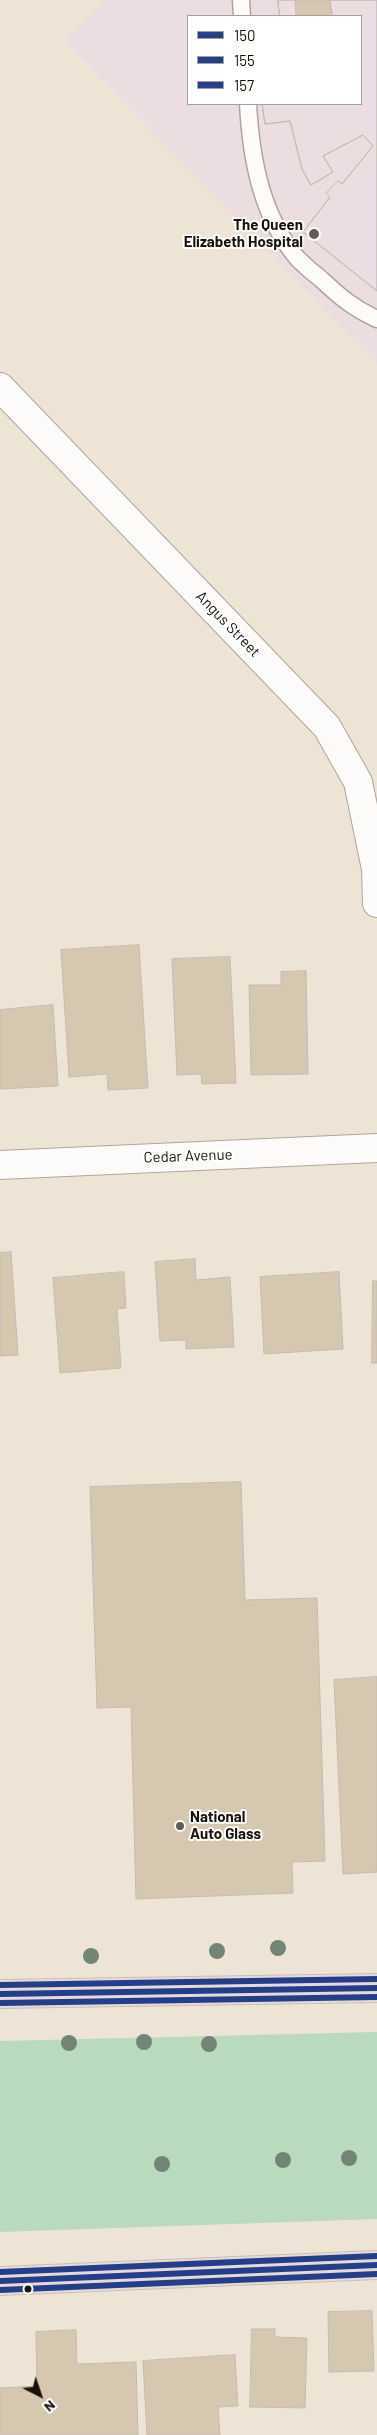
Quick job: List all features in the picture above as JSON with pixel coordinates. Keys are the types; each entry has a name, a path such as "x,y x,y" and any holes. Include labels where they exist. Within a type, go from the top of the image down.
{"highway":[{"path":"0,1994 377,1988"},
{"path":"0,2281 377,2265"}],"street":[{"name":"Angus Street","path":"0,387 327,728 358,782 376,869 377,903"},
{"name":"Cedar Avenue","path":"0,1165 377,1148"}],"lane":[{"path":"241,0 242,15"},
{"path":"248,105 250,136 263,198 278,229 298,259 350,306 377,319"}],"shaded area":[{"name":"The Queen Elizabeth Hospital","path":"105,0 377,0 377,364 65,41"}],"green space":[{"path":"377,2032 377,2219 0,2232 0,2041"}],"building":[{"path":"278,0 295,0 296,15 280,15"},
{"path":"278,0 377,0 377,291 303,232 330,197 326,193 338,181 342,184 373,146 363,135 323,156 333,172 311,185 302,169 290,121 265,124 262,105 362,105 362,15 280,15"},
{"path":"330,0 377,0 377,291 303,232 330,197 326,193 338,181 342,184 373,146 363,135 323,156 333,172 311,185 302,169 290,121 265,124 262,105 362,105 362,15 333,15"},
{"path":"139,945 148,1088 108,1090 107,1074 69,1077 61,950"},
{"path":"230,957 236,1083 202,1084 201,1074 177,1075 172,959"},
{"path":"306,971 308,1074 251,1075 249,985 281,985 281,972"},
{"path":"53,1005 58,1086 0,1089 0,1010"},
{"path":"11,1252 18,1355 0,1356 0,1253"},
{"path":"195,1259 196,1280 230,1277 234,1347 186,1349 186,1340 160,1341 155,1262"},
{"path":"124,1272 126,1308 117,1309 121,1368 60,1373 53,1278"},
{"path":"339,1272 343,1349 264,1354 260,1277"},
{"path":"373,1281 377,1281 377,1363 372,1363"},
{"path":"241,1482 245,1600 317,1598 325,1861 292,1862 293,1893 136,1899 131,1707 97,1708 90,1487"},
{"path":"377,1677 377,1872 343,1874 334,1680"},
{"path":"372,2311 374,2371 329,2372 328,2312"},
{"path":"252,2329 275,2329 275,2337 307,2338 305,2408 250,2407"},
{"path":"76,2330 77,2364 136,2362 138,2435 0,2435 0,2388 37,2386 36,2332"},
{"path":"235,2355 238,2406 218,2407 220,2435 147,2435 143,2361"}],"transit line":[{"name":"157","path":"0,1985 377,1979"},
{"name":"150","path":"0,1994 377,1988"},
{"name":"155","path":"0,2003 377,1997"},
{"name":"157","path":"0,2272 377,2256"},
{"name":"150","path":"0,2281 377,2265"},
{"name":"155","path":"0,2290 377,2274"}],"place":[{"name":"The Queen Elizabeth Hospital","path":"314,234"},
{"name":"National Auto Glass","path":"180,1826"}]}
